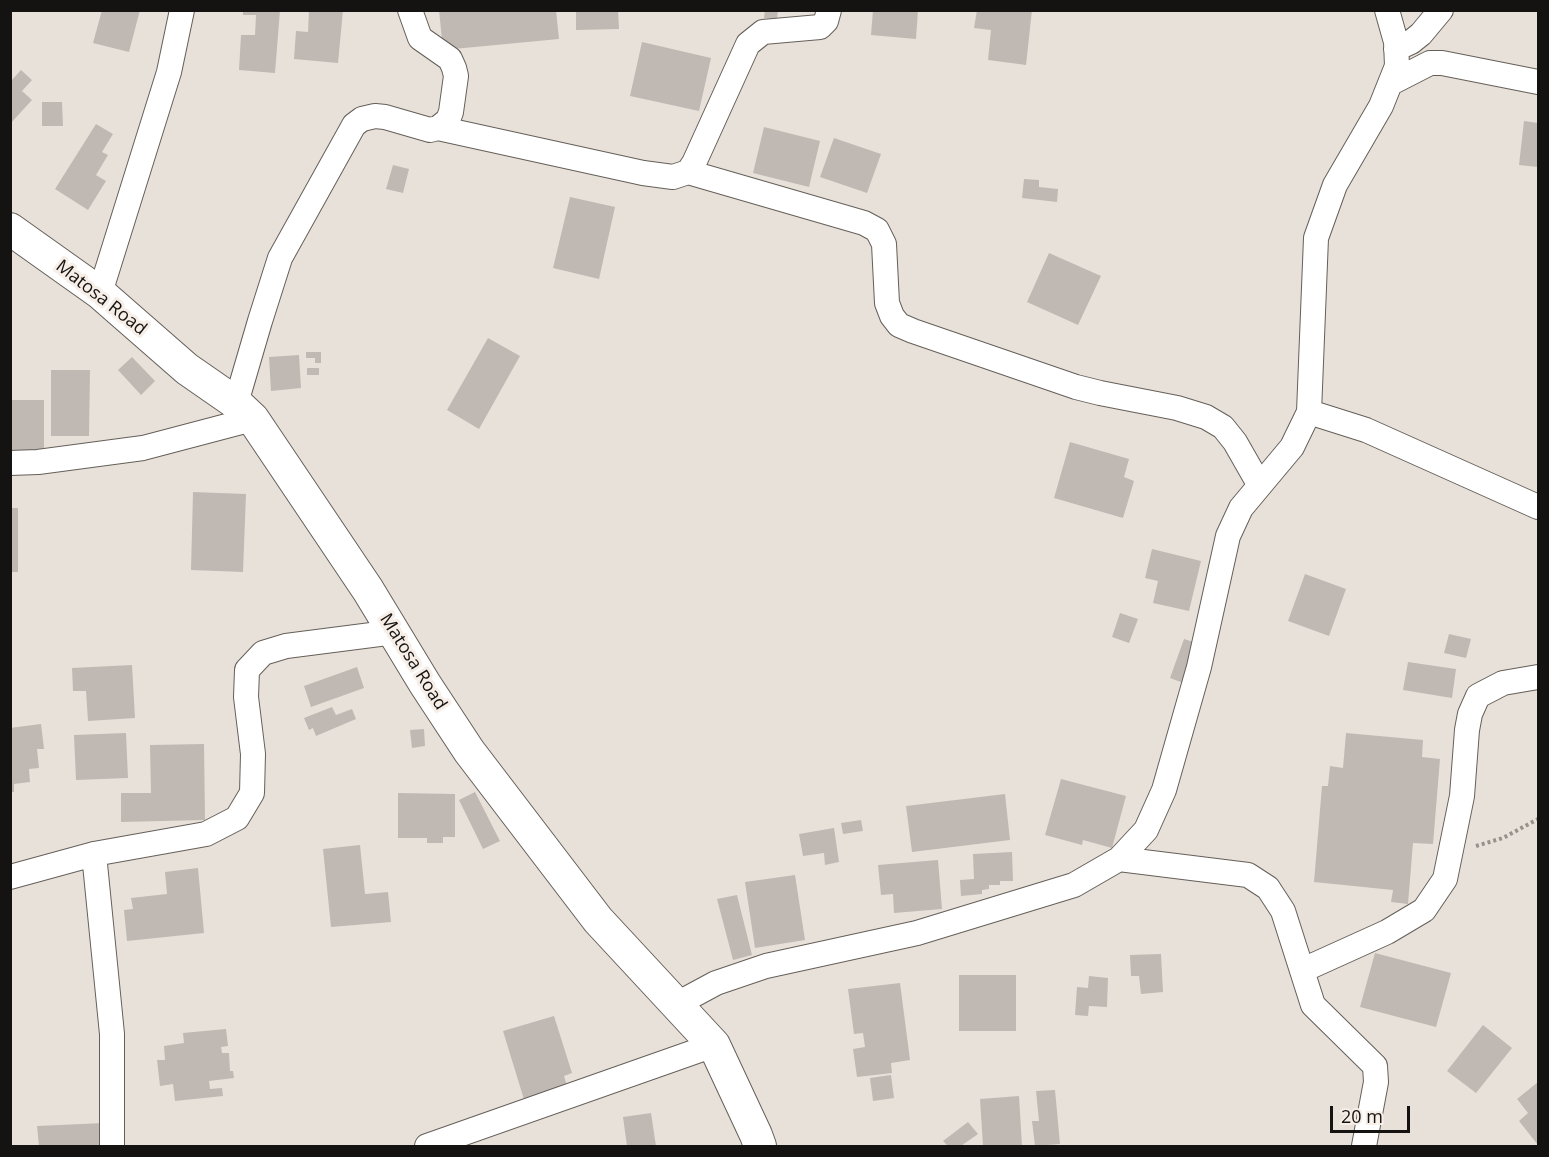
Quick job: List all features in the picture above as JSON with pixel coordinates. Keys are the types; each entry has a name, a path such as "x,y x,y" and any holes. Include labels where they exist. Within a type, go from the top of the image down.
{"street":[{"path":"10,463 38,462 143,448 244,411 260,321 280,258 354,125 362,119 375,116 430,130 438,128 448,120 456,76 454,68 450,59 420,38 410,10"},
{"path":"688,172 748,44 763,32 820,27 826,21 829,10"},
{"path":"677,1004 716,983 765,966 917,933 1074,885 1119,859 1146,830 1164,790 1199,667 1228,536 1240,508 1292,447 1309,412 1316,238 1335,185 1381,106 1397,66 1396,42 1387,10"},
{"path":"1396,50 1421,34 1441,10"},
{"path":"100,293 169,72 183,11"},
{"path":"1391,83 1430,63 1442,63 1539,82"},
{"path":"438,128 643,173 673,177 688,172 864,223 877,230 884,244 887,303 892,316 899,325 1076,387 1177,408 1206,417 1223,427 1235,442 1259,484"},
{"name":"Matosa Road","path":"10,229 100,293 187,369 244,411 329,530 469,751 598,920 714,1045 760,1146"},
{"path":"1309,412 1366,430 1539,507"},
{"path":"10,877 94,854 206,834 237,818 252,793 253,754 246,697 247,670 263,653 286,646 395,632"},
{"path":"1303,970 1387,932 1424,910 1445,879 1462,796 1467,730 1470,714 1478,696 1503,683 1539,677"},
{"path":"94,854 112,1034 112,1146"},
{"path":"1119,859 1248,875 1268,888 1283,911 1313,1005 1375,1066 1376,1082 1364,1146"},
{"path":"427,1146 714,1045"}],"path":[{"path":"1450,855 1503,838 1539,819"}],"building":[{"path":"102,10 140,10 129,52 93,43"},
{"path":"243,10 280,10 275,73 239,70 241,35 255,35 256,15 243,15"},
{"path":"309,10 343,10 338,63 294,59 296,31 308,32"},
{"path":"439,10 556,10 559,39 443,50"},
{"path":"576,10 618,10 619,29 576,30"},
{"path":"765,10 778,10 777,19 764,18"},
{"path":"873,10 918,10 916,39 871,35"},
{"path":"977,10 1032,10 1026,65 988,60 991,30 974,28"},
{"path":"642,42 711,58 699,111 630,96"},
{"path":"21,70 32,80 22,91 32,100 10,124 10,82"},
{"path":"42,102 62,102 63,126 42,126"},
{"path":"1524,121 1538,123 1538,167 1519,165"},
{"path":"96,124 113,134 102,152 108,155 96,175 106,181 88,210 55,189"},
{"path":"764,127 820,141 809,187 753,173"},
{"path":"834,138 881,154 867,193 820,177"},
{"path":"393,165 409,169 403,193 386,189"},
{"path":"1024,179 1039,180 1039,187 1058,189 1057,202 1022,198"},
{"path":"570,197 615,207 599,279 553,268"},
{"path":"1049,253 1101,276 1078,325 1027,302"},
{"path":"488,338 520,356 479,429 447,410"},
{"path":"306,352 321,352 321,363 315,363 315,358 306,358"},
{"path":"299,355 301,388 271,391 269,357"},
{"path":"132,357 155,381 141,395 118,370"},
{"path":"307,368 319,368 319,375 307,375"},
{"path":"51,370 90,370 89,436 51,436"},
{"path":"10,400 44,400 44,454 11,454"},
{"path":"1070,442 1129,459 1124,477 1134,481 1123,518 1054,498"},
{"path":"193,492 246,494 243,572 191,570"},
{"path":"10,508 18,508 18,572 10,572"},
{"path":"1152,549 1201,561 1189,611 1153,603 1158,581 1145,578"},
{"path":"1305,574 1346,589 1329,636 1288,621"},
{"path":"1120,613 1138,619 1129,643 1112,637"},
{"path":"1449,634 1471,639 1466,658 1444,653"},
{"path":"1184,639 1200,644 1186,684 1170,678"},
{"path":"1408,662 1456,669 1452,698 1403,690"},
{"path":"132,665 135,718 88,721 86,691 73,691 72,668"},
{"path":"357,667 364,688 311,707 304,686"},
{"path":"332,707 336,715 352,709 356,719 316,736 313,728 309,730 304,718"},
{"path":"41,724 44,749 37,749 39,768 29,769 30,782 14,784 14,792 10,792 10,728"},
{"path":"424,729 425,746 412,748 410,730"},
{"path":"126,733 128,778 76,780 74,735"},
{"path":"1346,733 1423,740 1422,757 1440,759 1433,844 1413,843 1408,904 1391,902 1393,890 1314,882 1322,786 1328,786 1330,766 1343,768"},
{"path":"204,744 205,820 121,822 121,793 151,793 150,745"},
{"path":"1061,779 1126,796 1112,848 1083,840 1082,845 1045,835"},
{"path":"475,792 500,841 483,849 459,800"},
{"path":"398,793 455,794 455,837 443,837 443,843 427,843 427,838 398,838"},
{"path":"1005,794 1010,840 912,852 906,806"},
{"path":"861,820 863,831 843,834 841,823"},
{"path":"834,828 839,862 825,865 824,853 803,856 799,834"},
{"path":"360,845 365,894 388,892 391,922 331,927 323,849"},
{"path":"1012,852 1013,881 1000,881 1000,885 989,885 989,889 982,890 982,894 961,896 960,880 974,879 973,854"},
{"path":"938,860 942,909 894,913 893,894 881,895 878,865"},
{"path":"198,868 204,933 127,941 124,910 133,909 131,898 167,894 165,872"},
{"path":"795,875 805,940 755,948 745,882"},
{"path":"737,895 752,955 733,960 717,899"},
{"path":"1375,953 1451,973 1436,1027 1360,1007"},
{"path":"1161,954 1163,992 1141,994 1139,976 1131,976 1130,955"},
{"path":"959,975 1016,975 1016,1031 959,1031"},
{"path":"1089,976 1108,978 1107,1007 1089,1006 1088,1016 1075,1015 1077,987 1088,988"},
{"path":"900,983 910,1060 891,1063 892,1073 857,1077 853,1049 865,1047 863,1033 854,1034 848,989"},
{"path":"554,1016 572,1073 564,1076 569,1093 526,1106 503,1031"},
{"path":"1483,1025 1512,1048 1476,1093 1447,1071"},
{"path":"226,1029 228,1046 221,1047 222,1053 229,1053 230,1071 233,1071 234,1078 209,1081 210,1089 222,1088 223,1096 175,1101 173,1084 160,1086 157,1060 165,1060 164,1046 184,1043 183,1033"},
{"path":"891,1075 894,1098 873,1101 870,1078"},
{"path":"1538,1082 1538,1145 1519,1121 1528,1113 1517,1099"},
{"path":"1055,1090 1060,1144 1035,1146 1032,1121 1039,1121 1036,1091"},
{"path":"1019,1096 1022,1146 983,1146 980,1099"},
{"path":"651,1113 656,1146 627,1146 623,1117"},
{"path":"968,1122 978,1134 961,1146 948,1146 943,1141"},
{"path":"104,1123 105,1146 39,1146 37,1126"}]}
